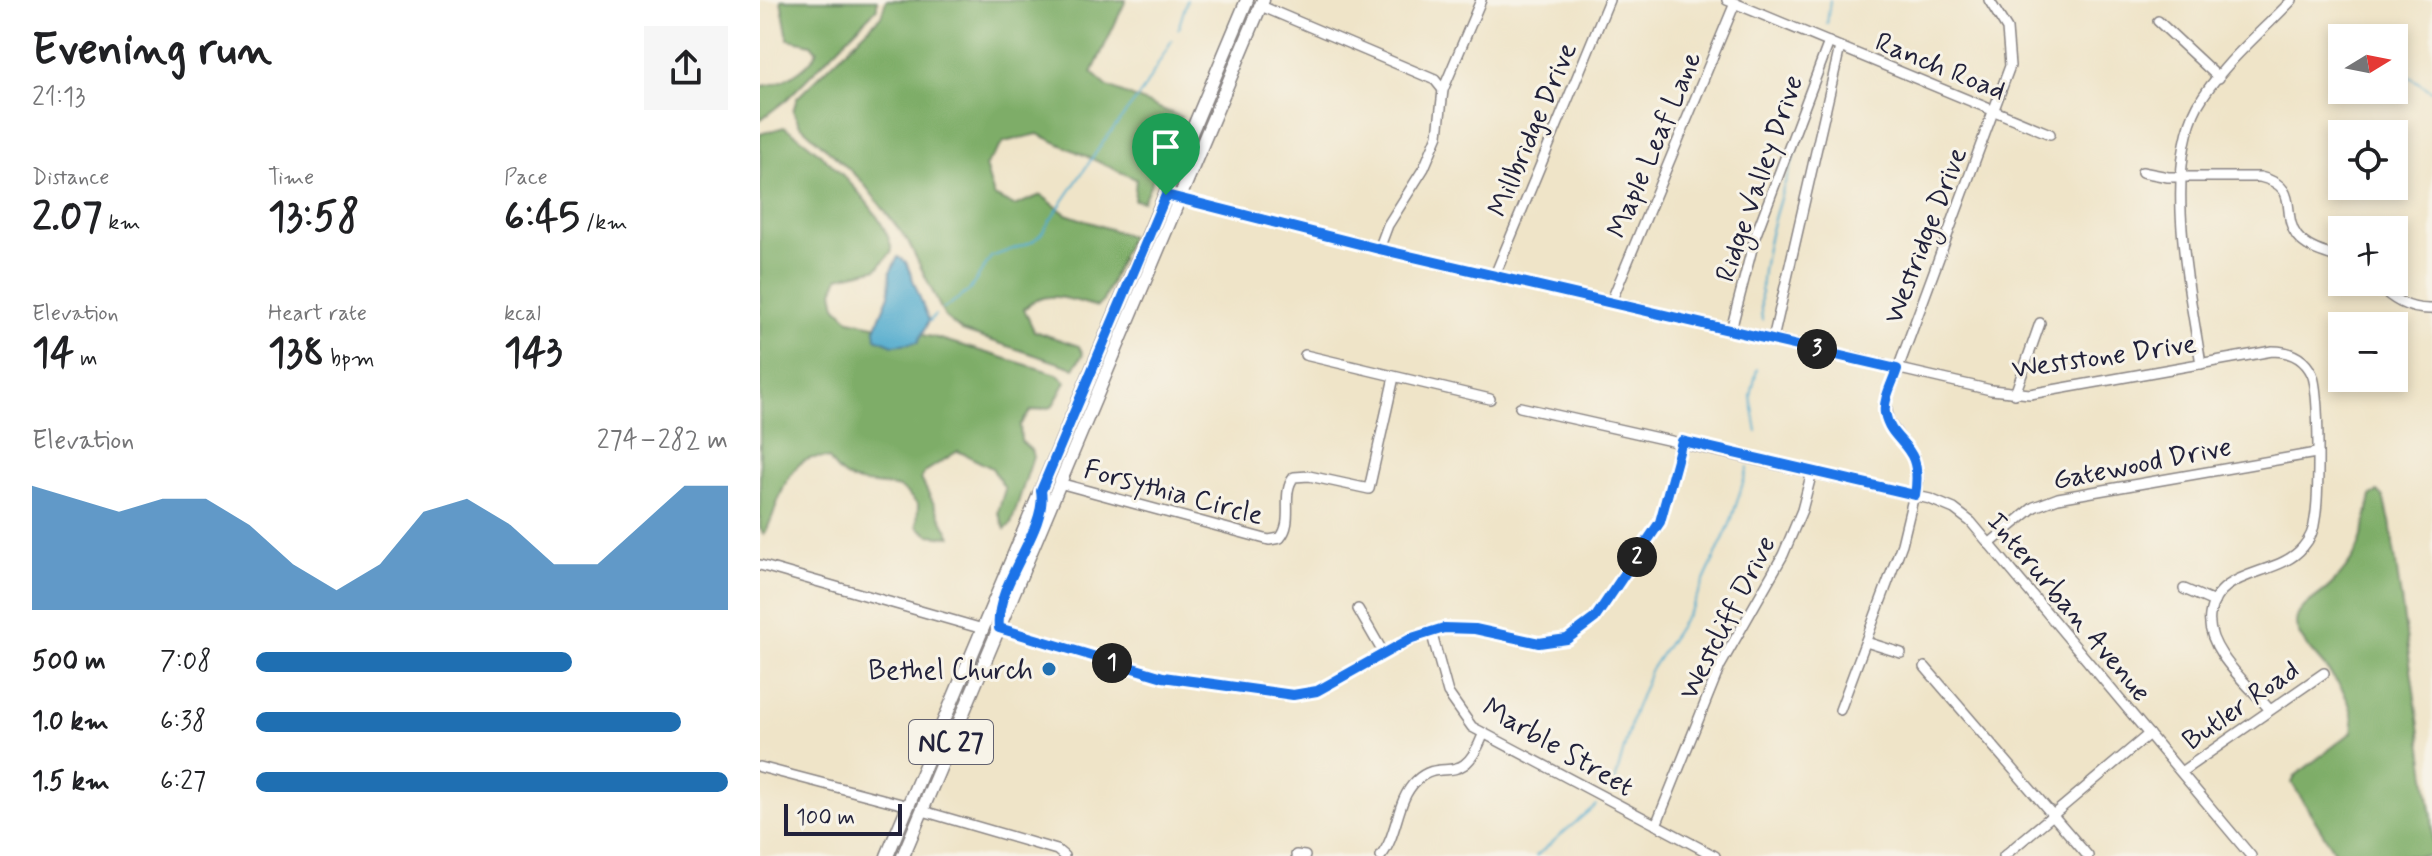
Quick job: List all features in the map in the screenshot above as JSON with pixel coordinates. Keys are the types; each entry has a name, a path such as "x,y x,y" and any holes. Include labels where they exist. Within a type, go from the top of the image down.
{"main road":[{"name":"NC 27","path":"887,856 1247,0"},
{"name":"NC 27","path":"903,856 1262,3"},
{"path":"999,628 999,610 1038,514 1041,491"},
{"path":"948,750 946,743 986,645 983,629"}],"street":[{"path":"1379,249 1388,225 1424,168 1438,135 1443,90 1481,0"},
{"name":"Millbridge Drive","path":"1495,275 1609,0"},
{"name":"Westridge Drive","path":"1840,710 1902,544 1918,478 1914,458 1888,421 1885,409 1897,369 2009,72 2011,53 2002,19 1989,0"},
{"path":"2201,364 2183,247 2183,177 2190,124 2204,96 2292,0"},
{"name":"Ranch Road","path":"1731,2 2050,134"},
{"name":"Maple Leaf Lane","path":"1611,302 1731,2"},
{"path":"1262,3 1435,80 1443,90"},
{"path":"2158,21 2219,78"},
{"name":"Ridge Valley Drive","path":"1731,330 1759,226 1829,42"},
{"name":"Ridge Valley Drive","path":"1773,339 1840,47"},
{"path":"2142,172 2183,177 2260,177 2272,181 2289,198 2298,237 2312,249 2328,254"},
{"name":"Weststone Drive","path":"1166,195 1379,249 2015,394 2272,351 2297,357 2311,372 2315,386 2315,522 2304,547 2282,562 2235,580 2214,602"},
{"path":"2391,296 2413,309 2432,309"},
{"path":"2015,394 2040,323"},
{"path":"1305,355 1490,399"},
{"name":"Forsythia Circle","path":"1059,483 1274,540 1287,529 1288,486 1294,477 1309,476 1369,489 1394,377"},
{"name":"Interurban Avenue","path":"1520,407 1915,495 1954,509 1989,544 2251,856"},
{"path":"999,628 1163,677 1293,695 1317,691 1431,631 1462,628 1528,642 1553,643 1574,637 1589,626 1660,522 1682,441"},
{"name":"Gatewood Drive","path":"1989,544 2034,507 2058,498 2316,453"},
{"name":"Westcliff Drive","path":"1656,825 1720,666 1783,555 1802,510 1812,472"},
{"path":"760,565 983,629"},
{"path":"2184,589 2214,602 2209,622 2214,641 2270,710"},
{"path":"1358,609 1384,654"},
{"name":"Marble Street","path":"1431,631 1453,705 1483,735 1656,825 1700,852 1715,856"},
{"path":"1866,642 1901,653"},
{"path":"1925,667 2088,856"},
{"name":"Butler Road","path":"2181,772 2324,673"},
{"path":"2004,856 2149,734"},
{"path":"1381,856 1414,783 1428,774 1464,767 1475,756 1483,735"},
{"path":"760,767 909,806"},
{"path":"923,811 1057,850 1064,856"}],"green space":[{"path":"781,0 877,0 877,8 786,100 760,120 760,86 793,75 817,51 811,44 788,39"},
{"path":"886,0 1126,0 1092,73 1108,87 1181,117 1143,201 1134,200 1136,179 1038,134 1004,142 985,166 994,196 1014,206 1041,195 1066,214 1130,236 1103,301 1097,307 1049,297 1032,302 1024,309 1034,331 1079,346 1083,354 1074,368 962,331 945,317 908,241 860,179 799,124 793,111 797,98 881,16"},
{"path":"784,127 832,164 864,199 887,235 892,251 878,268 839,277 833,291 836,306 850,320 937,338 1057,374 1066,382 1052,407 1031,411 1020,425 1021,441 1031,450 1033,457 1011,524 1005,529 998,512 1005,489 992,468 958,451 925,472 921,479 951,537 929,535 917,526 918,505 902,489 852,480 844,476 829,459 814,458 793,471 764,535 760,528 760,134"},
{"path":"2378,492 2383,497 2390,521 2432,818 2432,856 2337,856 2292,783 2295,776 2352,732 2352,715 2347,700 2339,685 2299,635 2296,624 2304,607 2332,584 2350,563 2360,543 2371,496"}],"water":[{"path":"898,257 906,262 929,321 918,342 893,345 876,338 875,329 889,295 890,272"}],"waterway":[{"path":"1178,29 1187,0"},
{"path":"1827,24 1830,0"},
{"path":"943,309 969,291 991,257 1032,242 1041,234 1103,142 1142,92 1172,40"},
{"path":"2408,76 2432,91"},
{"path":"1762,320 1763,271 1768,243 1784,186 1813,113"},
{"path":"930,321 935,315"},
{"path":"1757,369 1751,396 1757,432"},
{"path":"1613,789 1634,712 1650,671 1692,607 1730,524 1748,467"},
{"path":"1536,856 1596,805"}],"place":[{"name":"Bethel Church","path":"1049,669"}],"route":[{"path":"1166,195 1379,249 1897,369 1885,409 1888,421 1914,458 1918,478 1915,495 1682,441 1660,522 1595,618 1574,637 1539,643 1475,629 1451,627 1431,631 1412,638 1337,682 1305,694 1293,695 1163,677 999,628 999,610 1038,514 1043,499 1041,491 1166,195"}]}
